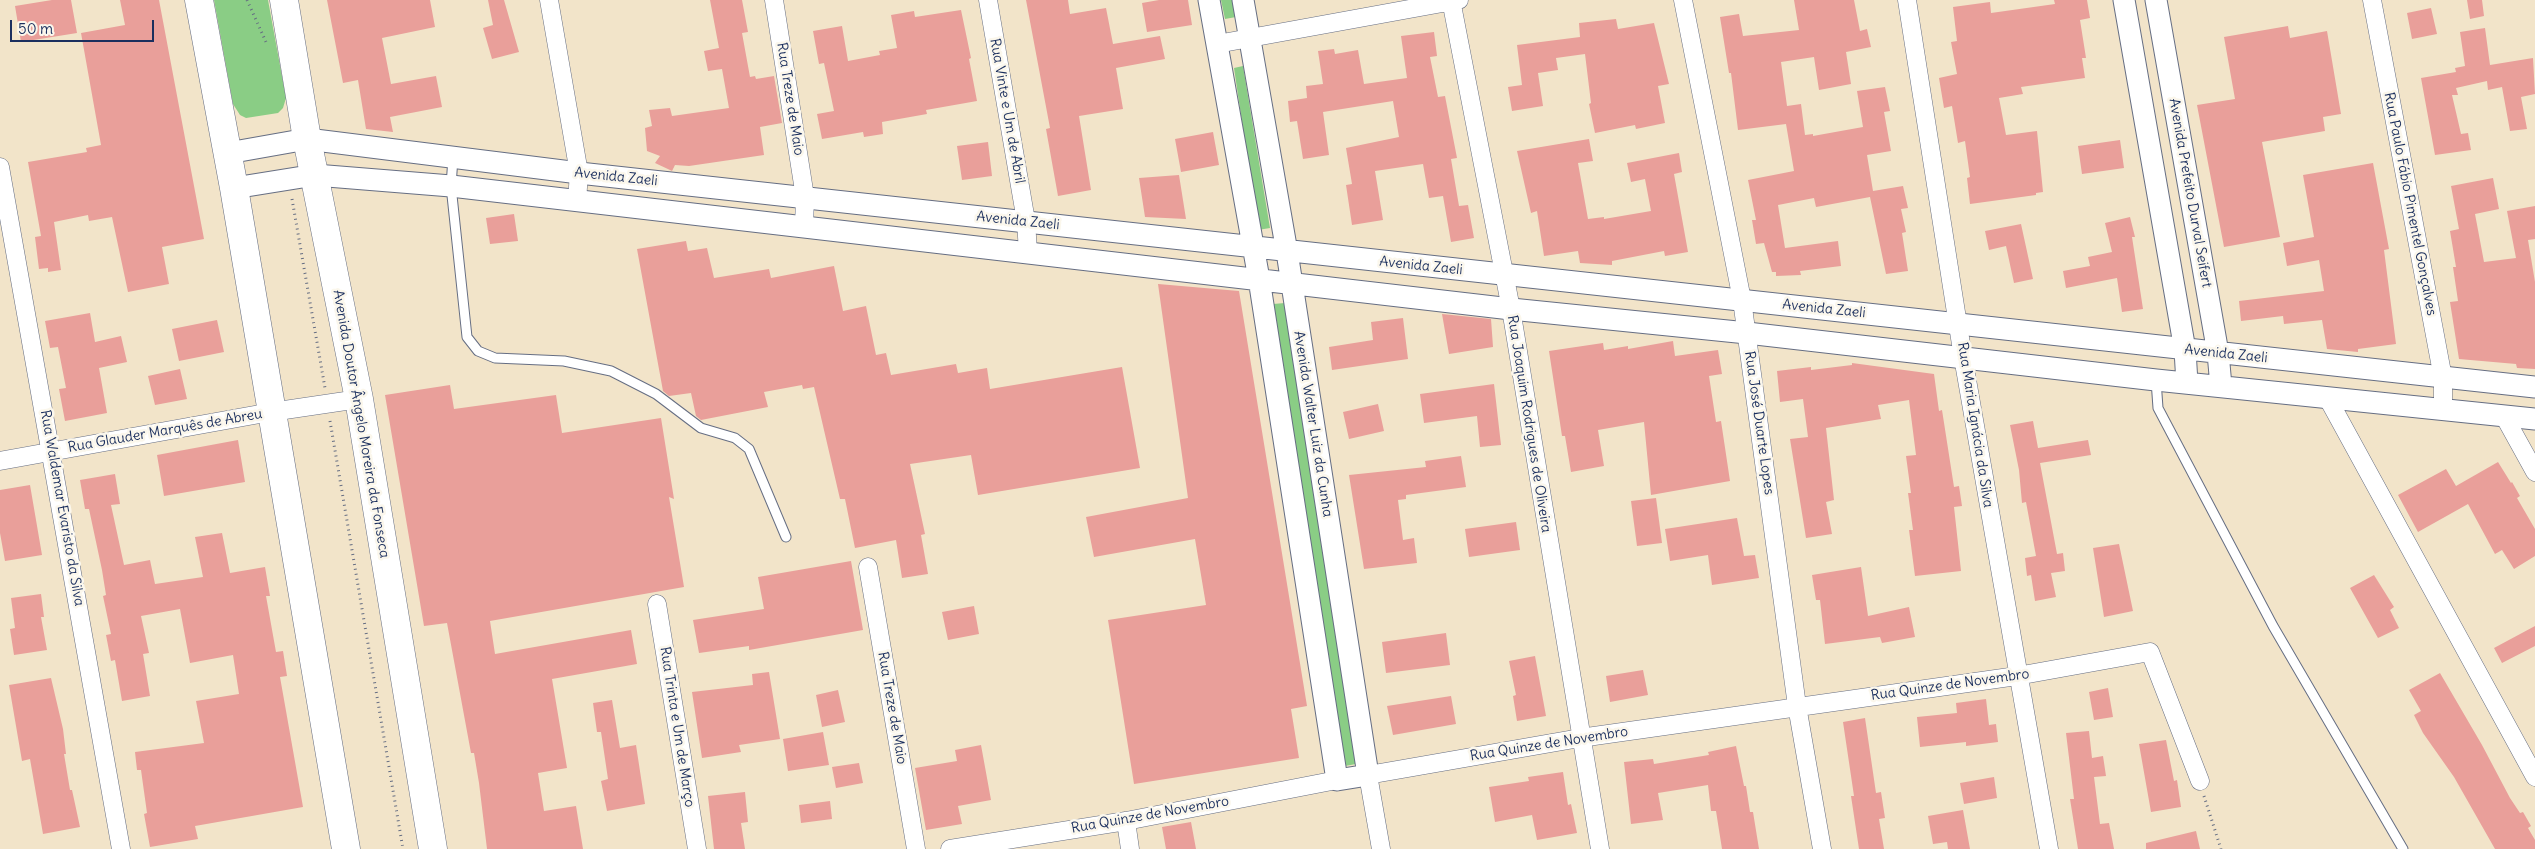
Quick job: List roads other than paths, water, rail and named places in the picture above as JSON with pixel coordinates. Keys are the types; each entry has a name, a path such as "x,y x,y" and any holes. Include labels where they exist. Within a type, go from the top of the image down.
{"main road":[{"path":"199,0 228,153 346,849"},
{"name":"Avenida Doutor Ângelo Moreira da Fonseca","path":"284,0 307,139 359,399 433,849"}],"street":[{"path":"550,0 579,173 577,201"},
{"name":"Rua Treze de Maio","path":"774,0 805,197 804,227"},
{"name":"Rua Vinte e Um de Abril","path":"988,0 1026,221 1028,252"},
{"path":"1209,0 1254,247 1337,780"},
{"name":"Avenida Walter Luiz da Cunha","path":"1243,0 1287,252 1381,849"},
{"path":"1217,44 1454,0"},
{"name":"Rua Joaquim Rodrigues de Oliveira","path":"1454,0 1511,309 1580,738 1600,849"},
{"name":"Rua José Duarte Lopes","path":"1684,0 1742,300 1796,706 1822,849"},
{"name":"Rua Maria Ignácia da Silva","path":"1907,0 1963,357 2017,676 2049,849"},
{"path":"2124,0 2185,350 2188,383"},
{"name":"Avenida Prefeito Durval Seifert","path":"2156,0 2218,353 2221,386"},
{"name":"Rua Paulo Fábio Pimentel Gonçalves","path":"2372,0 2443,378 2443,409"},
{"name":"Avenida Zaeli","path":"228,153 307,139 579,173 1026,221 1287,252 2535,387"},
{"name":"Rua Waldemar Evaristo da Silva","path":"0,166 121,849"},
{"name":"Avenida Zaeli","path":"234,188 315,174 451,186 1511,309 1747,333 2156,380 2535,419"},
{"path":"2327,397 2535,777"},
{"name":"Rua Glauder Marquês de Abreu","path":"0,461 271,412 359,399"},
{"path":"2504,416 2535,472"},
{"name":"Rua Treze de Maio","path":"868,567 916,849"},
{"name":"Rua Trinta e Um de Março","path":"657,604 697,849"},
{"name":"Rua Quinze de Novembro","path":"950,849 1126,821 1337,780 1580,738 2017,676 2150,652 2200,781"},
{"path":"1126,821 1130,849"}],"lane":[{"path":"453,158 451,186 467,337 478,351 495,358 564,361 610,371 656,394 701,428 735,438 749,449 786,537"},
{"path":"2156,380 2158,408 2273,626 2403,849"}]}
